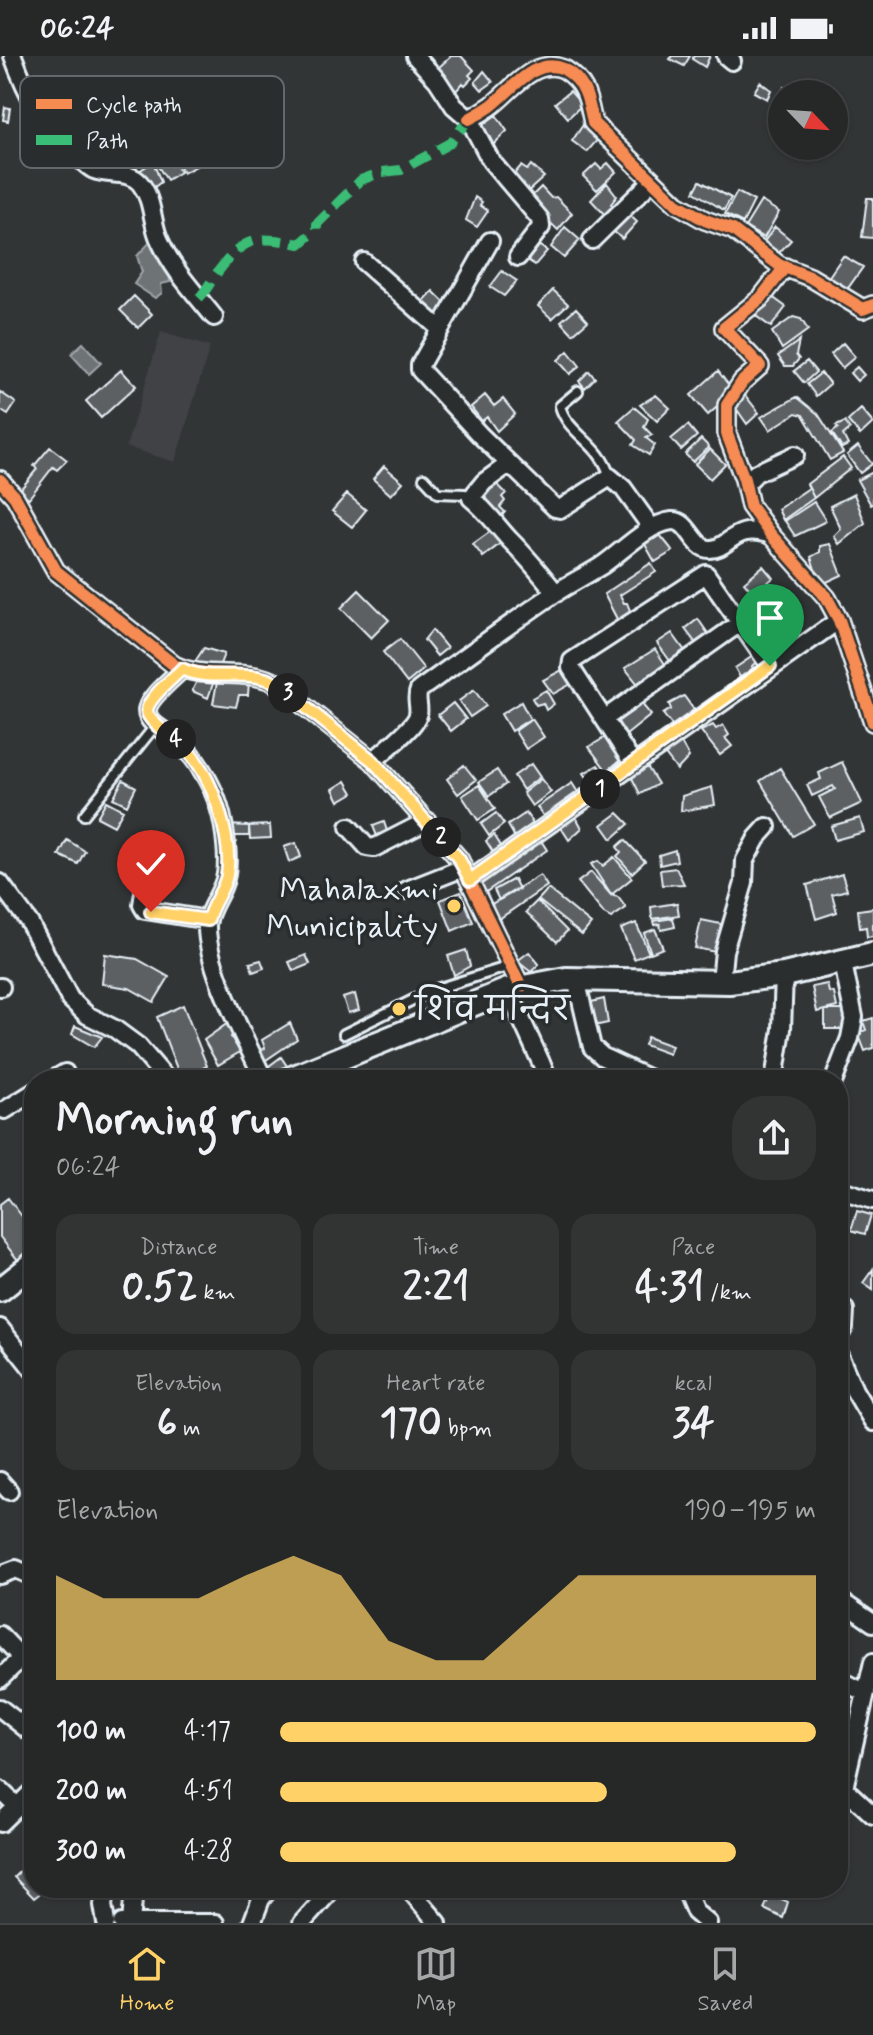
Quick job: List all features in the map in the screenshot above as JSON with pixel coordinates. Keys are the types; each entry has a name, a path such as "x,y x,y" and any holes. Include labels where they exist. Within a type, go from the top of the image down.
{"main road":[{"path":"312,1070 514,989 576,979 721,982 784,975 873,954"},
{"path":"0,1290 24,1271"}],"street":[{"path":"13,56 22,76"},
{"path":"415,56 437,80 454,106 469,119 491,161 540,219 541,227 518,257"},
{"path":"469,119 493,105 538,67 550,64 559,66 583,88 590,101 593,123 677,204 705,220 733,230 785,267 810,277 863,309 873,305"},
{"path":"92,168 139,181 152,208 154,225 168,257 214,317"},
{"path":"592,240 651,182"},
{"path":"490,241 420,370 509,464 557,509 610,477 623,488 651,527"},
{"path":"364,262 440,329"},
{"path":"785,267 752,307 724,328 760,366 742,382 727,405 727,434 750,506 771,535 827,598 839,620 873,722"},
{"path":"745,484 756,473 795,455"},
{"path":"509,464 484,482 471,498 491,515 556,593"},
{"path":"0,480 15,497 63,579 182,669 206,675 259,675 274,682 373,761 427,821 467,874 510,966 514,989 545,1070"},
{"path":"373,761 415,721 419,711 416,699 419,690 556,593 602,565 651,527 679,522 701,546 708,549 742,532 752,530 771,535"},
{"path":"634,765 571,668 572,661 703,574 708,575 770,666"},
{"path":"407,890 467,874 634,765 839,620"},
{"path":"604,719 740,623"},
{"path":"182,669 149,702 147,712 156,725 176,739 192,756 219,807 227,874 208,920 211,952 260,1070"},
{"path":"349,827 367,847 374,848 427,821"},
{"path":"721,982 724,951 744,883 745,860 767,827"},
{"path":"151,850 142,905 145,910 208,920"},
{"path":"0,883 29,922 70,999 87,1015 115,1029 138,1046 158,1070"},
{"path":"838,1070 854,1017 843,963"},
{"path":"776,1070 782,1029 784,975"},
{"path":"576,979 592,1047 603,1057 631,1070"},
{"path":"2,1112 24,1098"},
{"path":"848,1192 873,1200"},
{"path":"0,1328 24,1358"},
{"path":"848,1376 873,1422"},
{"path":"0,1575 16,1569 24,1573"},
{"path":"848,1606 873,1623"},
{"path":"0,1635 18,1654 17,1662 0,1679"},
{"path":"848,1766 873,1662"},
{"path":"848,1684 866,1693"},
{"path":"0,1708 24,1727"},
{"path":"0,1790 24,1800"},
{"path":"848,1799 873,1815"},
{"path":"0,1823 24,1805"},
{"path":"104,1898 106,1923"},
{"path":"131,1923 133,1898"},
{"path":"252,1923 262,1898"},
{"path":"302,1923 324,1898"},
{"path":"417,1898 438,1923"},
{"path":"689,1898 695,1912 708,1923"},
{"path":"122,1923 215,1923"}],"lane":[{"path":"578,391 560,406 564,420 592,444 607,464 610,477"},
{"path":"424,478 438,493 465,494 471,498"},
{"path":"84,815 156,725"},
{"path":"344,1034 433,990 510,966"}],"shaded area":[{"path":"152,240 168,265 170,282 161,284 162,293 155,298 134,284 142,272 137,256"},
{"path":"161,332 210,347 175,462 126,447"},
{"path":"83,343 101,363 89,374 71,354"}],"building":[{"path":"451,56 461,56 474,70 469,75 472,78 456,91 437,69"},
{"path":"672,56 690,56 684,66 670,59"},
{"path":"694,56 710,56 705,67 692,59"},
{"path":"484,71 493,82 482,90 475,82"},
{"path":"760,82 768,88 768,97 767,99 754,92"},
{"path":"570,91 582,105 568,118 555,103"},
{"path":"5,107 10,108 8,121 3,120"},
{"path":"496,115 507,131 492,146 481,126"},
{"path":"583,125 599,138 587,152 572,141"},
{"path":"608,163 616,172 597,190 583,176 596,164 601,169"},
{"path":"531,165 544,177 524,195 516,184 518,180 514,174 521,166 527,170"},
{"path":"155,168 161,182 152,189 139,171"},
{"path":"159,168 178,168 180,172 167,180"},
{"path":"700,181 731,198 724,210 694,192"},
{"path":"607,183 617,196 611,204 615,208 605,215 591,200"},
{"path":"541,187 572,213 558,230 527,201"},
{"path":"737,192 754,201 743,223 725,214"},
{"path":"475,197 488,211 477,227 466,220"},
{"path":"867,198 873,198 873,238 862,237"},
{"path":"761,201 779,212 764,238 745,227"},
{"path":"625,211 637,222 622,239 610,228"},
{"path":"565,227 580,240 564,258 551,247"},
{"path":"775,227 791,240 776,256 763,243"},
{"path":"531,240 547,251 535,265 521,256"},
{"path":"843,256 863,267 846,291 828,278"},
{"path":"502,271 517,281 504,296 490,287"},
{"path":"553,290 568,304 552,319 538,306"},
{"path":"433,291 450,308 438,321 420,305"},
{"path":"134,296 152,314 138,328 120,310"},
{"path":"771,296 786,307 771,327 756,316"},
{"path":"576,308 588,321 573,334 561,321"},
{"path":"793,317 801,319 808,330 782,349 772,332"},
{"path":"799,341 796,355 799,359 793,366 785,366 778,356"},
{"path":"843,343 855,357 842,368 831,354"},
{"path":"568,351 580,366 570,374 558,360"},
{"path":"807,361 816,372 804,383 794,371"},
{"path":"857,367 864,375 857,381 850,373"},
{"path":"121,370 136,386 101,418 86,401"},
{"path":"589,371 595,378 585,388 579,381"},
{"path":"718,371 734,392 708,415 691,395"},
{"path":"821,373 830,384 816,396 807,384"},
{"path":"741,390 759,413 747,424 731,401"},
{"path":"0,392 16,403 8,415 0,410"},
{"path":"485,395 494,406 503,399 515,414 497,431 487,417 482,421 471,407"},
{"path":"656,395 670,408 657,421 640,405"},
{"path":"797,397 818,414 843,453 830,460 803,415 796,413 770,430 761,417"},
{"path":"634,407 648,419 644,427 652,435 646,438 655,445 649,455 633,445 636,440 618,421"},
{"path":"861,409 873,423 860,435 848,421"},
{"path":"845,422 850,429 843,435 848,445 842,448 832,433 838,428 836,426"},
{"path":"688,425 697,436 681,450 671,439"},
{"path":"701,439 709,447 693,462 685,454"},
{"path":"858,446 872,464 860,473 847,455"},
{"path":"50,447 67,460 57,470 53,467 29,498 19,491"},
{"path":"710,449 725,464 710,479 695,464"},
{"path":"843,457 851,468 814,498 807,484"},
{"path":"384,466 403,482 391,495 373,479"},
{"path":"873,472 873,504 871,505 857,480"},
{"path":"495,482 506,493 500,507 505,512 500,518 480,497"},
{"path":"809,488 814,498 783,520 778,509"},
{"path":"347,494 366,510 352,527 332,511"},
{"path":"854,494 865,523 839,544 834,536 841,529 830,506"},
{"path":"814,502 826,521 795,536 785,521"},
{"path":"491,531 501,543 483,557 473,544"},
{"path":"660,535 673,551 655,562 643,541"},
{"path":"830,544 842,575 820,585 811,557 820,552 820,546"},
{"path":"651,563 656,572 620,595 631,613 618,621 604,594"},
{"path":"763,566 773,578 754,594 744,582"},
{"path":"359,590 389,620 371,638 341,608"},
{"path":"698,619 709,635 698,646 685,629"},
{"path":"432,630 447,648 437,656 424,640"},
{"path":"672,633 685,651 670,661 657,643"},
{"path":"400,639 424,669 407,683 383,652"},
{"path":"204,648 224,654 218,669 194,663"},
{"path":"655,649 665,664 641,688 625,668"},
{"path":"753,656 756,662 752,666 753,671 742,681 735,668"},
{"path":"562,670 571,684 553,694 543,680"},
{"path":"198,679 214,681 208,698 192,691"},
{"path":"249,681 248,695 239,695 236,707 213,704 217,682"},
{"path":"474,690 486,706 470,717 459,701"},
{"path":"546,690 554,704 546,710 543,703 536,705 532,698"},
{"path":"684,696 694,710 675,729 663,714 671,709 669,704"},
{"path":"521,702 530,719 511,731 501,714"},
{"path":"453,703 466,719 451,731 438,715"},
{"path":"641,703 651,715 625,736 613,723"},
{"path":"532,719 544,737 526,749 515,731"},
{"path":"713,725 716,729 723,725 729,735 725,738 732,746 720,755 701,731"},
{"path":"609,735 624,757 607,771 589,747"},
{"path":"681,743 689,757 677,770 664,753"},
{"path":"842,762 862,803 830,818 819,797 835,789 833,786 812,796 807,785 821,779 819,773"},
{"path":"531,764 540,777 523,790 514,776"},
{"path":"464,765 476,780 458,794 447,779"},
{"path":"598,765 604,774 591,783 584,773"},
{"path":"646,765 658,784 640,794 632,778"},
{"path":"780,768 814,824 793,836 760,781"},
{"path":"497,770 506,784 489,796 479,782"},
{"path":"541,779 551,792 532,806 523,793"},
{"path":"123,780 136,787 127,805 113,798"},
{"path":"346,781 353,793 339,801 333,789"},
{"path":"572,783 581,797 547,821 537,807"},
{"path":"479,785 495,809 478,820 462,796"},
{"path":"712,787 715,805 681,811 682,796"},
{"path":"106,801 123,810 114,826 97,817"},
{"path":"496,813 504,824 489,836 481,824"},
{"path":"526,813 535,827 516,839 508,825"},
{"path":"618,813 629,824 612,839 602,825"},
{"path":"575,815 582,828 569,840 560,826"},
{"path":"860,818 864,832 835,840 831,826"},
{"path":"384,822 389,837 379,841 373,826"},
{"path":"225,825 249,826 249,836 225,836"},
{"path":"270,825 271,838 250,839 249,826"},
{"path":"494,835 503,849 495,855 486,841"},
{"path":"540,839 547,850 483,894 475,882"},
{"path":"67,840 85,851 78,864 59,855"},
{"path":"625,840 645,861 632,873 617,856 621,852 617,847"},
{"path":"296,843 301,857 289,862 284,847"},
{"path":"675,850 677,861 660,865 659,855"},
{"path":"614,857 632,878 611,895 591,864 598,861 603,866"},
{"path":"676,868 684,884 662,885 660,870"},
{"path":"591,872 626,908 611,918 604,914 578,882"},
{"path":"842,874 847,890 832,894 837,912 816,919 807,885"},
{"path":"540,875 547,886 496,921 490,905"},
{"path":"514,879 519,889 499,900 494,890"},
{"path":"548,889 591,924 582,935 538,900"},
{"path":"461,892 473,922 452,931 440,900"},
{"path":"537,901 567,931 557,942 526,912"},
{"path":"677,903 679,915 652,919 651,907"},
{"path":"873,908 873,936 867,937 866,927 860,928 858,910"},
{"path":"673,918 675,927 661,930 660,924 655,925 654,921"},
{"path":"701,920 721,924 716,952 695,948"},
{"path":"636,923 649,953 634,959 621,929"},
{"path":"655,929 663,948 651,953 644,933"},
{"path":"466,950 470,966 454,975 448,956"},
{"path":"529,952 539,964 531,972 517,961"},
{"path":"105,954 137,959 169,977 154,1002 129,988 102,984"},
{"path":"306,955 310,964 293,971 289,962"},
{"path":"261,960 264,968 253,972 250,963"},
{"path":"827,984 829,992 834,993 837,1007 817,1012 812,987"},
{"path":"355,994 359,1010 348,1013 343,998"},
{"path":"604,999 608,1023 594,1026 587,1003"},
{"path":"183,1005 207,1066 199,1070 178,1070 157,1017"},
{"path":"825,1010 846,1010 845,1029 825,1029"},
{"path":"873,1018 873,1048 865,1051 858,1033 866,1030 863,1021"},
{"path":"228,1023 235,1035 231,1037 240,1052 218,1065 204,1040"},
{"path":"290,1023 297,1039 263,1062 257,1053 265,1048 262,1040"},
{"path":"75,1026 102,1037 94,1047 72,1034"},
{"path":"647,1037 672,1046 669,1054 644,1045"},
{"path":"281,1057 289,1069 266,1070"},
{"path":"8,1198 24,1219 24,1262 21,1264 0,1237 0,1204"},
{"path":"857,1211 871,1215 865,1234 851,1230"},
{"path":"873,1269 873,1290 863,1283"},
{"path":"24,1867 24,1888 14,1877"},
{"path":"769,1898 788,1902 783,1918 764,1909"}],"marked path":[{"path":"199,298 224,264 242,247 260,240 300,244 361,180 382,172 401,170 450,143 469,119"}],"cycle path":[{"path":"469,119 491,106 533,71 553,66 564,69 582,86 593,123 677,204 705,220 733,230 779,265 810,277 863,309 873,305"},
{"path":"785,267 761,298 724,328 760,366 742,382 727,405 727,434 744,479 750,506 771,535 827,598 839,620 873,722"},
{"path":"0,480 15,497 56,571 174,665 186,670 249,675 274,682 373,761 459,859 521,987"}],"place":[{"name":"Mahalaxmi Municipality","path":"454,906"},
{"name":"शिव मन्दिर","path":"399,1009"}],"route":[{"path":"151,912 208,920 227,874 219,807 211,789 192,756 176,739 156,725 147,712 149,702 182,669 206,675 259,675 274,682 373,761 459,859 470,880 770,666"}]}
